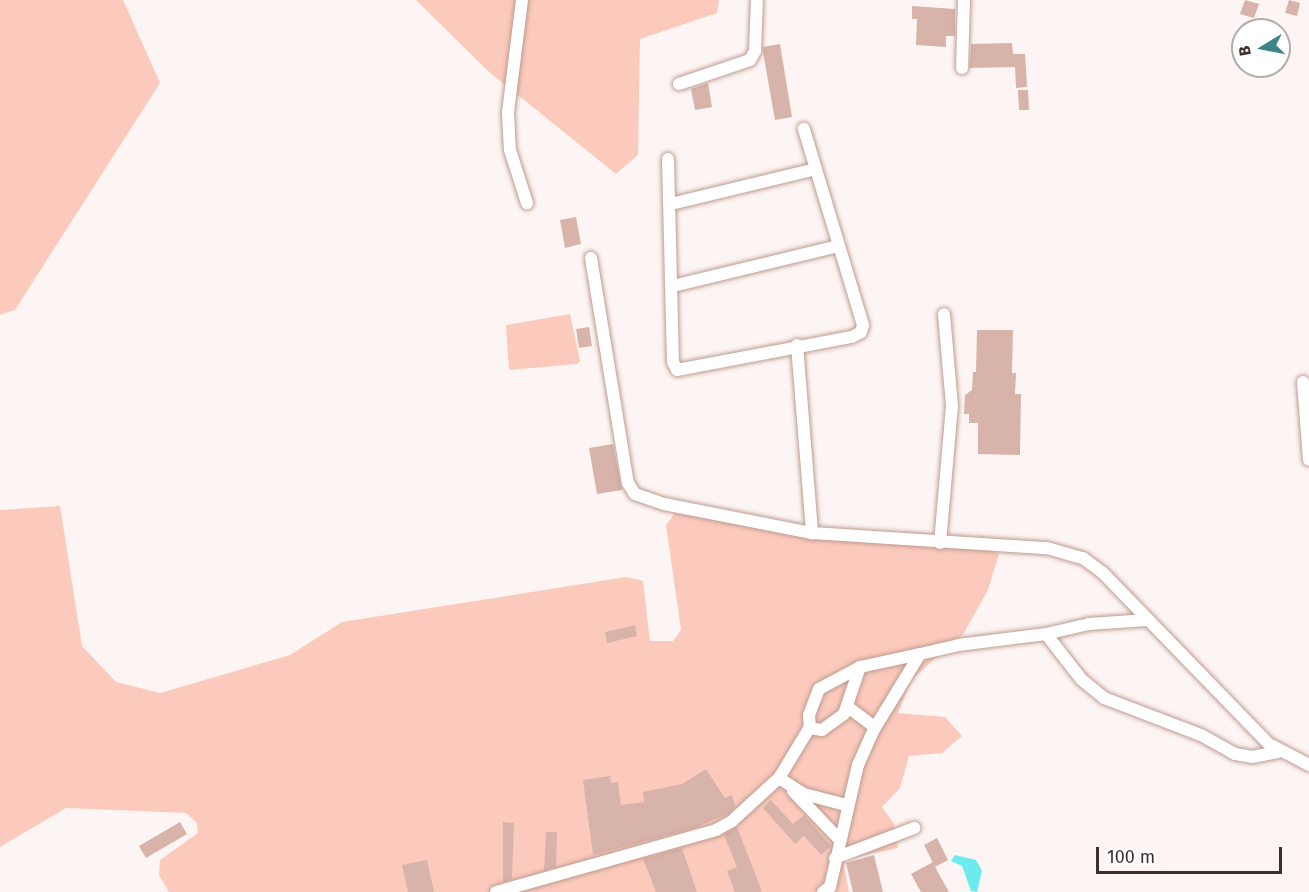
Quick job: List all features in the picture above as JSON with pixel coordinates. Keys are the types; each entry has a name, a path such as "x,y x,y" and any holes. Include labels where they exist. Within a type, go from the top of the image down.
{"street":[{"path":"522,0 508,113 510,150 527,203"},
{"path":"679,84 750,60 755,51 757,0"},
{"path":"962,68 964,0"},
{"path":"668,159 673,286 672,362 677,370 797,345 852,337 861,332 860,315 804,129"},
{"path":"671,204 816,169"},
{"path":"673,286 838,246"},
{"path":"591,258 628,483 635,494 664,504 812,533 940,543 1047,548 1083,558 1103,573 1278,752 1309,765"},
{"path":"940,543 952,406 944,314"},
{"path":"797,345 812,533"},
{"path":"1303,382 1309,460"},
{"path":"496,892 716,830 732,821 779,778 809,728 809,715 819,689 860,667 958,645 1046,634 1089,624 1147,620"},
{"path":"1046,634 1082,680 1104,698 1201,735 1235,754 1252,757 1278,752"},
{"path":"823,892 830,887 846,805 858,765 875,727 920,654"},
{"path":"809,728 822,730 848,707 860,667"},
{"path":"848,707 875,727"},
{"path":"779,778 840,840"},
{"path":"790,787 846,805"},
{"path":"835,858 914,828"}],"shaded area":[{"path":"0,0 123,0 160,83 15,310 0,315"},
{"path":"416,0 719,0 717,13 640,39 638,155 616,174 488,71"},
{"path":"570,314 580,361 577,364 509,370 506,325"},
{"path":"60,506 82,646 116,682 160,693 290,655 342,622 626,577 643,581 650,641 673,641 681,630 666,525 675,513 812,537 991,550 999,554 988,590 964,633 912,679 898,713 945,717 962,736 942,753 909,756 900,788 882,807 894,824 898,848 843,860 849,892 169,892 159,875 160,860 198,833 197,823 186,813 66,808 0,847 0,510"}],"water":[{"path":"955,855 976,860 982,871 977,892 971,891 962,866 951,861"}],"building":[{"path":"1245,0 1259,4 1254,18 1240,14"},
{"path":"1289,0 1300,3 1297,16 1285,13"},
{"path":"912,6 955,9 955,36 946,36 946,47 916,45 917,19 912,19"},
{"path":"1012,43 1013,54 1025,54 1027,87 1016,88 1015,67 970,68 971,44"},
{"path":"780,44 792,117 775,120 763,47"},
{"path":"708,83 712,107 695,110 691,89"},
{"path":"1018,90 1028,90 1029,110 1019,110"},
{"path":"576,217 581,244 565,248 560,220"},
{"path":"589,327 592,346 579,348 576,329"},
{"path":"977,330 1013,330 1012,373 1016,373 1015,394 1021,394 1020,455 978,454 978,423 969,423 969,414 964,414 965,395 972,390 973,372 976,372"},
{"path":"613,444 622,490 597,494 589,448"},
{"path":"635,625 637,636 607,643 605,632"},
{"path":"706,769 725,798 732,795 735,807 727,814 694,828 593,855 583,780 610,776 611,783 618,782 621,805 644,802 643,792 682,784"},
{"path":"771,800 793,824 804,815 831,846 821,855 804,836 795,844 763,808"},
{"path":"180,822 187,834 146,858 139,846"},
{"path":"503,822 514,823 512,879 503,882"},
{"path":"737,827 762,892 735,892 727,871 737,867 724,835"},
{"path":"546,832 557,832 556,867 544,870"},
{"path":"937,838 948,860 935,867 924,845"},
{"path":"682,848 697,892 656,892 643,859"},
{"path":"874,855 883,892 853,892 846,863"},
{"path":"427,860 434,892 408,892 402,865"},
{"path":"933,862 949,892 921,892 911,874"}]}
